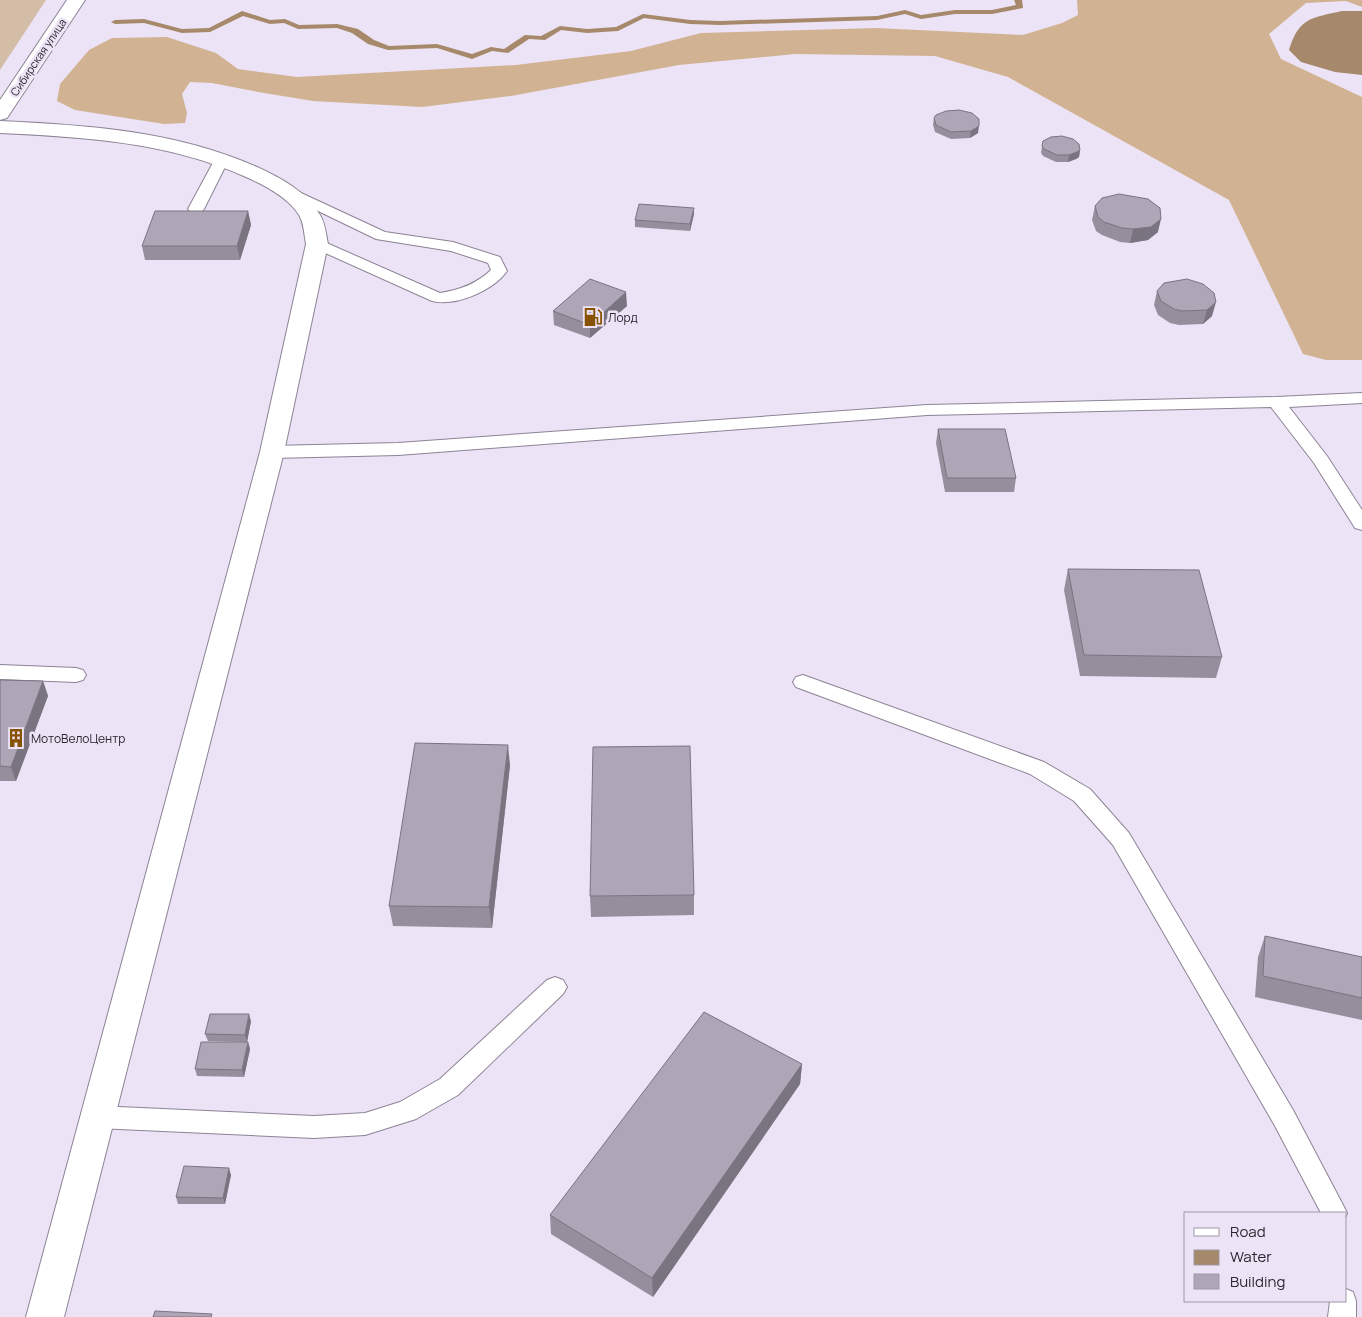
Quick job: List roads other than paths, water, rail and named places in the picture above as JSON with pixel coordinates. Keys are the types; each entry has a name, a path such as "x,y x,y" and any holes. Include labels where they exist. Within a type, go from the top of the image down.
{"street":[{"name":"Сибирская улица","path":"0,114 76,0"},
{"path":"0,128 83,131 130,137 222,159 284,189 309,214 317,244 272,452 45,1317"}],"lane":[{"path":"196,210 222,159"},
{"path":"284,189 381,236 453,247 494,260 499,271 485,284 468,292 438,298 317,244"},
{"path":"272,452 398,449 510,442 927,410 1276,402 1362,398"},
{"path":"1276,402 1321,460 1362,524"},
{"path":"0,672 76,675"},
{"path":"803,682 1037,768 1082,795 1121,839 1284,1118 1333,1212"},
{"path":"97,1117 314,1127 365,1124 407,1111 449,1087 555,987"},
{"path":"1342,1317 1343,1302"}],"water":[{"path":"1342,11 1362,11 1362,75 1335,72 1301,62 1289,50 1297,31 1302,25 1322,15"}],"waterway":[{"path":"115,22 144,21 182,31 210,30 242,13 270,22 285,21 298,27 337,26 355,31 371,42 388,48 437,46 472,57 491,49 505,51 528,37 542,38 560,28 587,31 618,29 643,16 690,22 720,23 877,18 905,12 921,17 955,12 992,12 1020,6 1018,0"}],"place":[{"name":"Лорд","path":"593,317"},
{"name":"МотоВелоЦентр","path":"16,738"}]}
